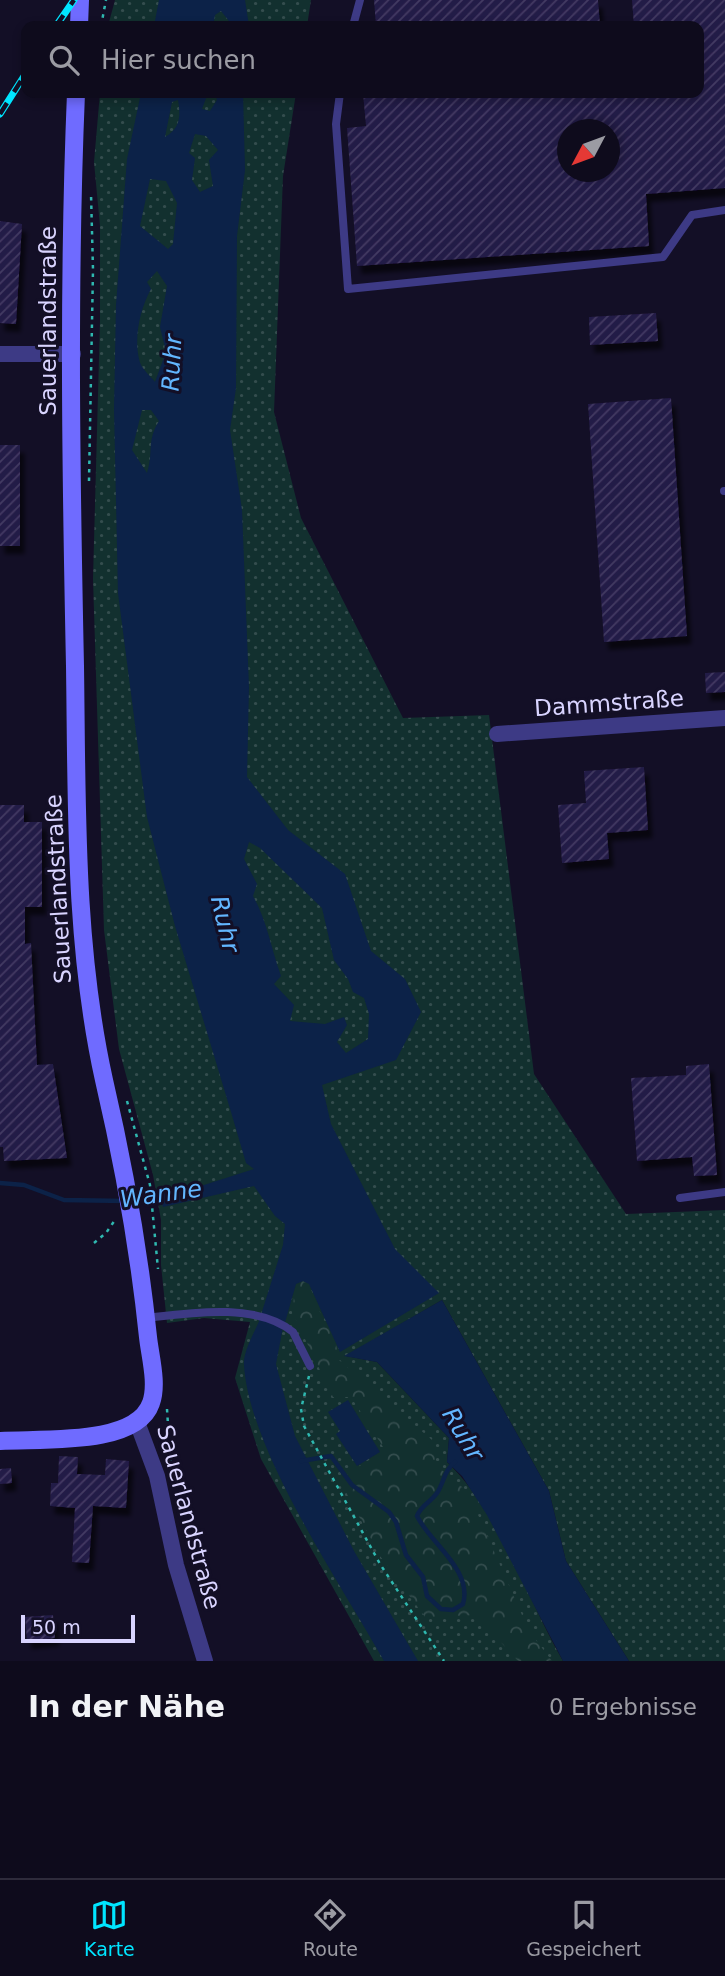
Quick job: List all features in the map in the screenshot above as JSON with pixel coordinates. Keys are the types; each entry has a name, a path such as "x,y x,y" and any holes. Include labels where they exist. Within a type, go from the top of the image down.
{"street":[{"path":"79,21 80,0"},
{"name":"Sauerlandstraße","path":"76,98 71,228 73,562 80,890 86,973 96,1044 129,1189 146,1318 153,1398 150,1407 137,1422 157,1476 176,1565 205,1661"},
{"path":"0,354 73,354"},
{"name":"Dammstraße","path":"497,734 725,718"},
{"path":"0,1441 98,1435 122,1430 137,1422"}],"lane":[{"path":"354,21 360,0"},
{"path":"339,98 336,124 348,289 663,257 692,215 725,210"},
{"path":"680,1198 725,1192"},
{"path":"146,1318 223,1311 253,1316 287,1327 303,1348 310,1366"}],"path":[{"path":"102,21 106,0"},
{"path":"89,492 93,270 90,182"},
{"path":"124,1091 155,1212 158,1275"},
{"path":"94,1243 106,1234 115,1220"},
{"path":"310,1366 302,1416 315,1447 392,1584 444,1661"}],"green space":[{"path":"115,0 311,0 308,21 109,21"},
{"path":"100,98 295,98 283,176 274,412 301,518 403,718 489,715 534,1074 626,1214 725,1210 725,1661 629,1661 566,1561 549,1491 442,1300 346,1356 377,1362 449,1438 447,1462 482,1505 497,1530 563,1661 374,1661 261,1459 235,1378 250,1322 204,1318 167,1323 161,1265 161,1220 153,1175 119,1049 104,930 93,579 100,321 100,226 94,162"},
{"path":"303,1281 309,1284 323,1320 334,1334 339,1360 432,1440 437,1466 468,1492 529,1631 552,1661 518,1661 476,1615 425,1617 380,1556 339,1479 385,1450 351,1397 333,1397 292,1312 296,1283"}],"water":[{"path":"159,0 245,0 248,21 229,21 221,11 215,15 214,21 155,21"},
{"name":"Ruhr","path":"140,98 206,98 202,109 210,111 216,98 243,98 245,170 237,236 236,388 230,430 242,510 249,687 247,777 288,830 345,874 371,951 405,979 421,1012 396,1060 322,1085 331,1124 395,1249 439,1293 340,1352 309,1284 303,1281 296,1284 284,1326 260,1318 283,1245 285,1224 275,1216 254,1186 163,1207 158,1192 204,1185 254,1169 246,1163 175,926 147,817 118,593 114,409 116,305 127,159","holes":["178,100 178,122 174,130 165,137 172,102","195,134 206,136 218,150 209,160 213,186 200,192 192,180 195,158 189,153","150,179 166,181 177,203 173,244 168,249 140,226","157,271 167,286 160,327 166,352 155,382 141,365 137,341 139,323 151,289 147,282","142,410 151,410 159,421 151,441 147,473 132,450","249,842 260,848 322,908 334,960 348,979 353,992 364,998 369,1014 368,1039 346,1053 337,1042 347,1025 344,1017 325,1024 290,1021 294,1005 274,984 281,976 253,896 257,884 244,859"]},
{"name":"Ruhr","path":"442,1300 549,1491 566,1561 629,1661 563,1661 487,1515 462,1476 447,1462 449,1438 377,1362 344,1356"},
{"path":"260,1319 283,1327 276,1364 295,1436 354,1551 418,1661 384,1661 279,1476 250,1399 244,1365 247,1348"},
{"path":"348,1400 380,1452 357,1466 336,1434 340,1431 328,1412"}],"building":[{"path":"374,0 598,0 600,21 376,21"},
{"path":"632,0 725,0 725,188 646,194 649,246 357,266 347,128 366,126 363,98 704,98 704,21 634,21"},
{"path":"0,221 22,224 16,324 0,323"},
{"path":"656,313 658,341 590,345 589,317"},
{"path":"671,398 687,636 604,642 588,404"},
{"path":"0,445 20,445 20,546 0,546"},
{"path":"725,672 725,692 706,693 705,673"},
{"path":"644,767 648,830 607,833 609,859 562,863 558,805 586,803 584,771"},
{"path":"0,805 24,805 24,822 42,822 42,907 25,907 25,944 31,943 37,1065 53,1064 67,1158 4,1161 3,1147 0,1147"},
{"path":"709,1064 717,1175 694,1176 692,1157 637,1161 631,1078 686,1075 686,1066"},
{"path":"59,1456 78,1457 77,1474 105,1475 106,1459 129,1461 126,1508 93,1506 89,1563 72,1562 75,1508 50,1506 51,1483 58,1483"},
{"path":"11,1468 12,1483 0,1484 0,1469"},
{"path":"53,1615 55,1638 27,1641 25,1617"}],"waterway":[{"name":"Wanne","path":"0,1183 24,1185 64,1200 126,1201"},
{"name":"Wanne","path":"134,1200 164,1197"},
{"name":"Ruhr","path":"301,1461 331,1456 352,1485 389,1512 396,1522 406,1555 423,1577 427,1596 441,1609 453,1610 463,1604 462,1580 449,1557 417,1516 437,1493 455,1462"}],"railway":[{"path":"59,21 74,0"},
{"path":"0,114 21,81"}]}
